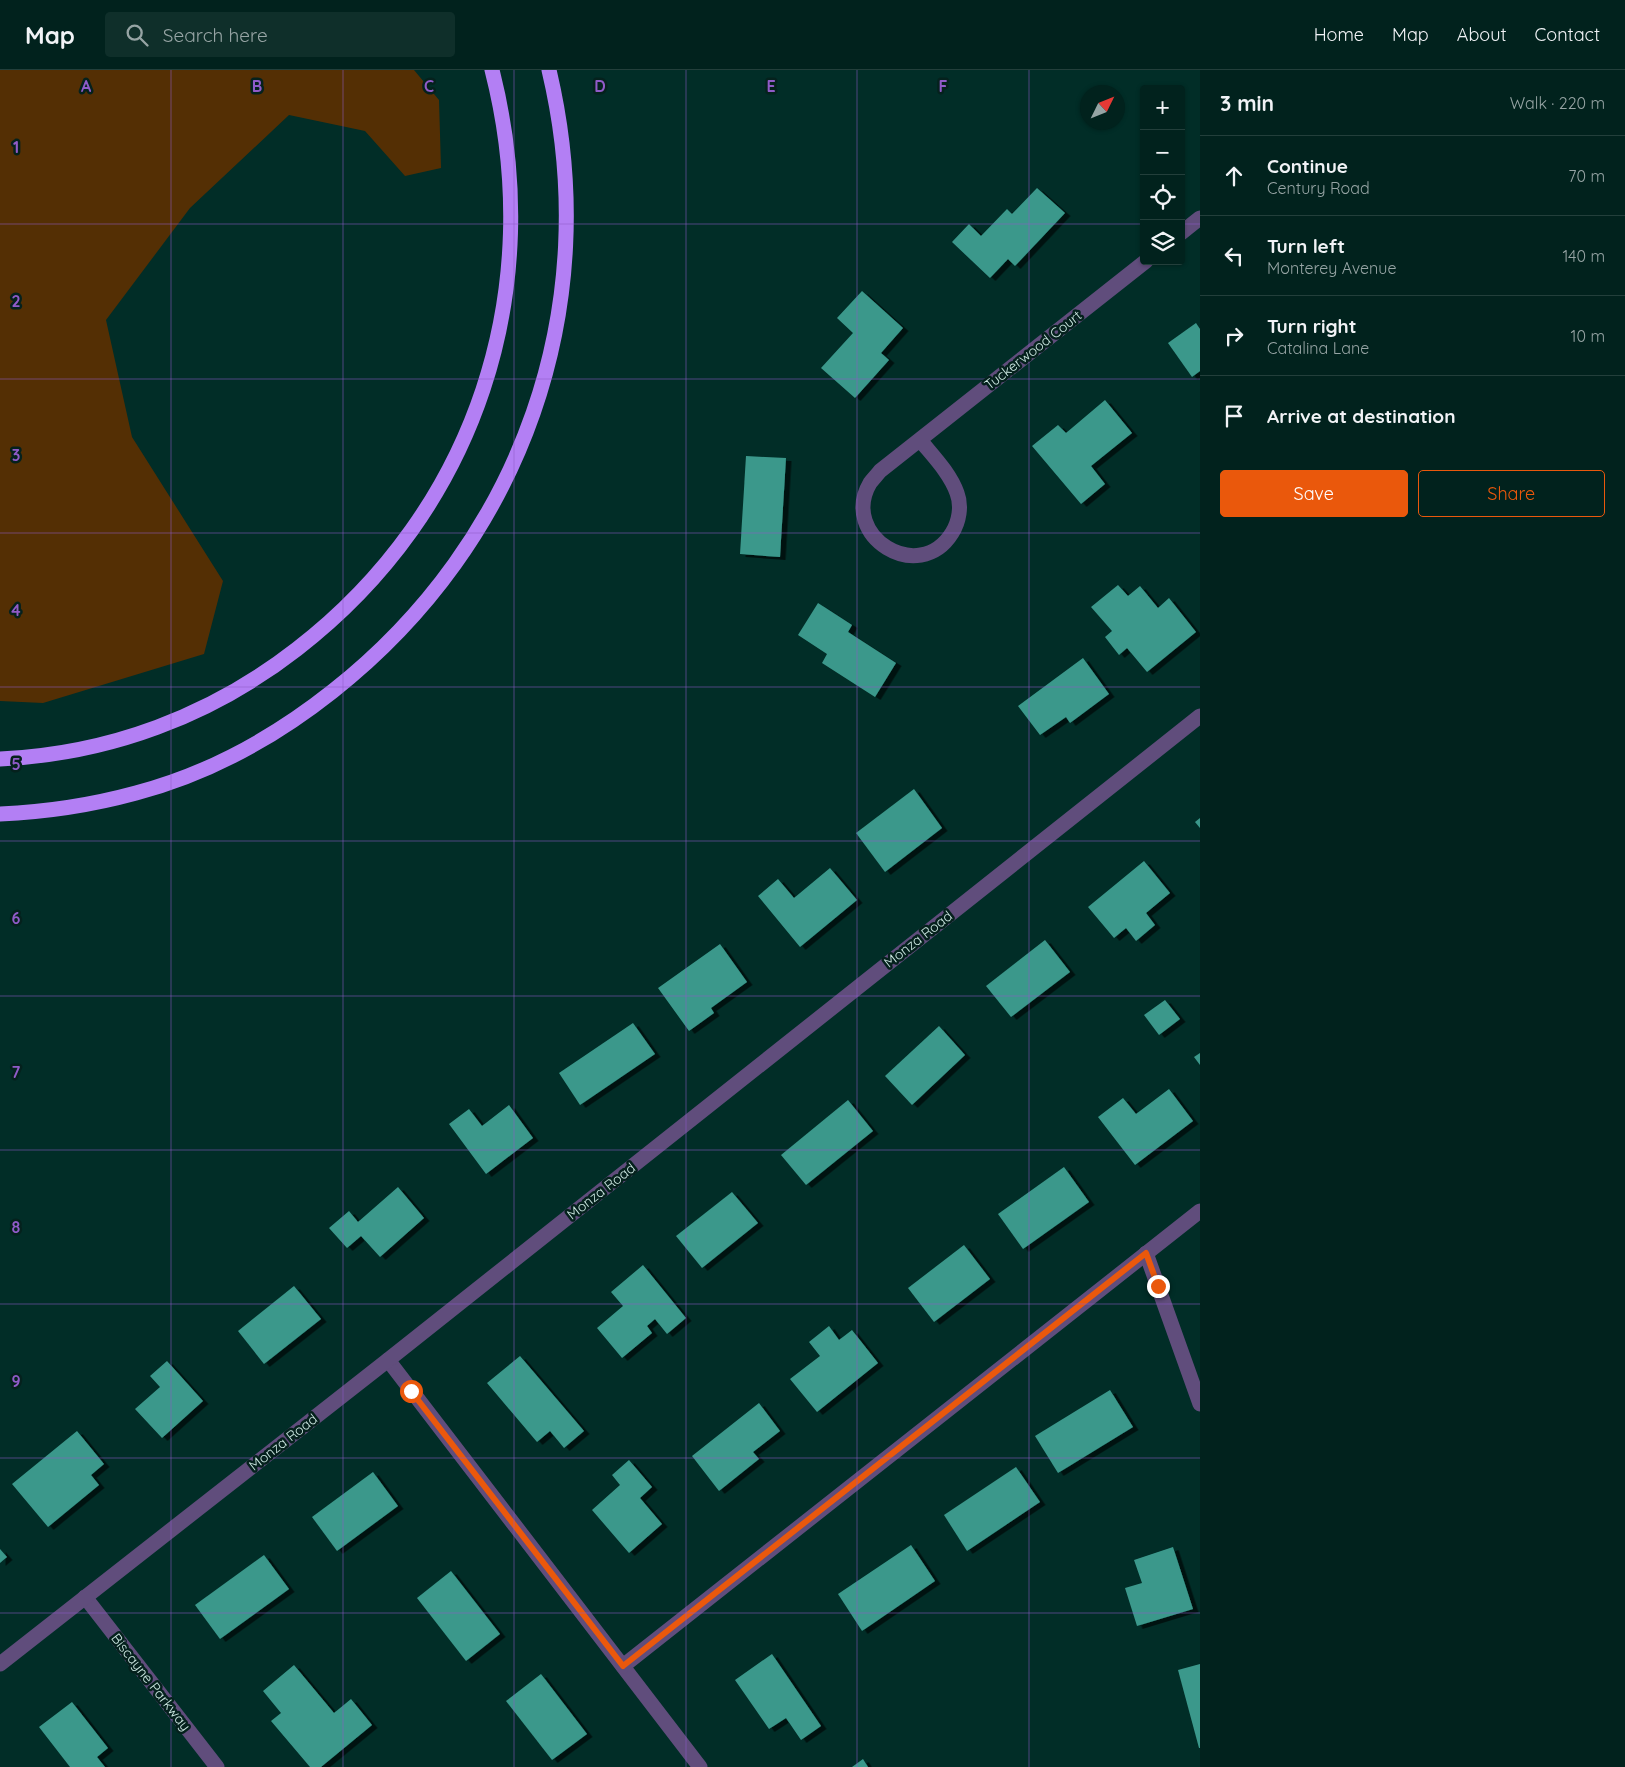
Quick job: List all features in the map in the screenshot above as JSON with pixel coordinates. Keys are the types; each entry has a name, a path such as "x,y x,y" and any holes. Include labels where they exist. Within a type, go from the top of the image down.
{"highway":[{"path":"0,759 73,751 122,740 186,716 241,688 304,644 344,608 381,570 413,529 454,461 474,415 490,366 503,314 510,264 512,211 506,135 492,70"},
{"path":"0,814 83,806 137,793 190,775 244,750 317,703 361,668 402,629 441,584 473,539 489,512 514,461 541,391 555,334 564,269 567,210 564,154 556,100 549,70"}],"street":[{"path":"1185,230 1200,218"},
{"name":"Tuckerwood Court","path":"920,440 950,480 957,494 960,510 956,526 948,540 936,550 921,555 905,555 889,551 877,541 868,528 863,513 864,498 870,483 880,472 920,440 1141,265"},
{"name":"Monza Road","path":"0,1664 388,1360 1200,716"},
{"path":"623,1666 1200,1211"},
{"path":"1146,1253 1200,1404"},
{"path":"388,1360 700,1767"},
{"name":"Biscayne Parkway","path":"85,1597 217,1767"}],"shaded area":[{"path":"0,70 414,70 439,100 441,168 405,176 365,131 289,115 190,208 106,320 132,437 223,581 204,654 43,703 0,701"}],"building":[{"path":"1037,188 1065,213 1015,266 1008,259 990,278 952,242 969,224 981,236 1007,209 1012,214"},
{"path":"862,291 903,328 881,353 889,360 855,398 821,368 853,333 837,318"},
{"path":"1196,323 1200,329 1200,371 1192,377 1168,343"},
{"path":"1105,400 1132,433 1091,466 1105,484 1081,504 1032,446 1058,425 1066,433"},
{"path":"746,456 786,458 780,557 740,554"},
{"path":"1118,585 1128,596 1140,586 1158,608 1169,598 1196,632 1147,672 1127,648 1119,655 1105,637 1112,631 1091,607"},
{"path":"818,603 852,625 848,632 896,663 875,697 822,663 827,654 798,635"},
{"path":"1083,658 1109,694 1070,723 1066,717 1040,735 1018,706"},
{"path":"914,789 942,828 885,872 856,833"},
{"path":"1200,818 1200,828 1195,822"},
{"path":"1144,861 1170,893 1146,913 1155,925 1136,941 1126,928 1114,938 1088,907"},
{"path":"830,868 857,900 800,947 758,896 778,879 794,898"},
{"path":"1045,940 1070,972 1011,1017 986,986"},
{"path":"720,944 747,982 711,1008 714,1013 689,1031 658,988"},
{"path":"1165,1000 1180,1019 1159,1035 1144,1015"},
{"path":"633,1023 655,1054 580,1105 559,1073"},
{"path":"939,1026 965,1055 912,1105 885,1076"},
{"path":"1200,1053 1200,1065 1194,1057"},
{"path":"1169,1089 1193,1121 1135,1165 1098,1117 1123,1098 1136,1114"},
{"path":"848,1100 873,1131 806,1185 781,1155"},
{"path":"509,1105 533,1138 486,1174 449,1124 469,1109 482,1126"},
{"path":"1064,1167 1089,1202 1023,1249 998,1214"},
{"path":"398,1187 424,1218 380,1257 361,1236 347,1248 329,1228 349,1211 358,1222"},
{"path":"732,1192 758,1223 702,1268 676,1236"},
{"path":"964,1245 990,1279 934,1322 908,1288"},
{"path":"643,1265 686,1318 667,1334 655,1319 647,1326 652,1333 622,1358 597,1328 623,1306 611,1292"},
{"path":"294,1286 321,1319 264,1364 238,1331"},
{"path":"829,1326 839,1340 852,1330 878,1363 817,1412 790,1379 820,1356 809,1342"},
{"path":"520,1356 584,1431 564,1448 550,1431 537,1442 487,1383"},
{"path":"167,1361 203,1401 162,1438 135,1409 160,1387 150,1376"},
{"path":"1110,1390 1133,1427 1058,1473 1035,1436"},
{"path":"759,1403 780,1431 753,1452 759,1459 719,1491 692,1456"},
{"path":"77,1431 104,1464 91,1475 99,1485 48,1527 12,1484"},
{"path":"629,1460 652,1487 640,1498 662,1524 629,1553 592,1510 620,1485 612,1475"},
{"path":"1016,1467 1040,1502 967,1551 944,1515"},
{"path":"373,1472 398,1506 337,1551 312,1517"},
{"path":"911,1545 935,1581 862,1631 838,1594"},
{"path":"1173,1547 1193,1609 1137,1626 1125,1588 1142,1583 1134,1560"},
{"path":"0,1549 7,1557 0,1563"},
{"path":"264,1555 289,1589 220,1639 195,1605"},
{"path":"451,1571 500,1634 466,1661 417,1598"},
{"path":"772,1654 821,1726 801,1740 786,1718 769,1729 735,1680"},
{"path":"1200,1664 1200,1748 1199,1748 1178,1670"},
{"path":"294,1665 334,1713 351,1699 372,1725 321,1767 310,1767 271,1721 281,1713 263,1691"},
{"path":"541,1674 587,1734 552,1760 506,1701"},
{"path":"72,1702 108,1748 97,1757 105,1767 70,1767 39,1727"},
{"path":"863,1759 868,1767 852,1767"}],"route":[{"path":"411,1391 623,1666 1146,1253 1158,1286"}]}
